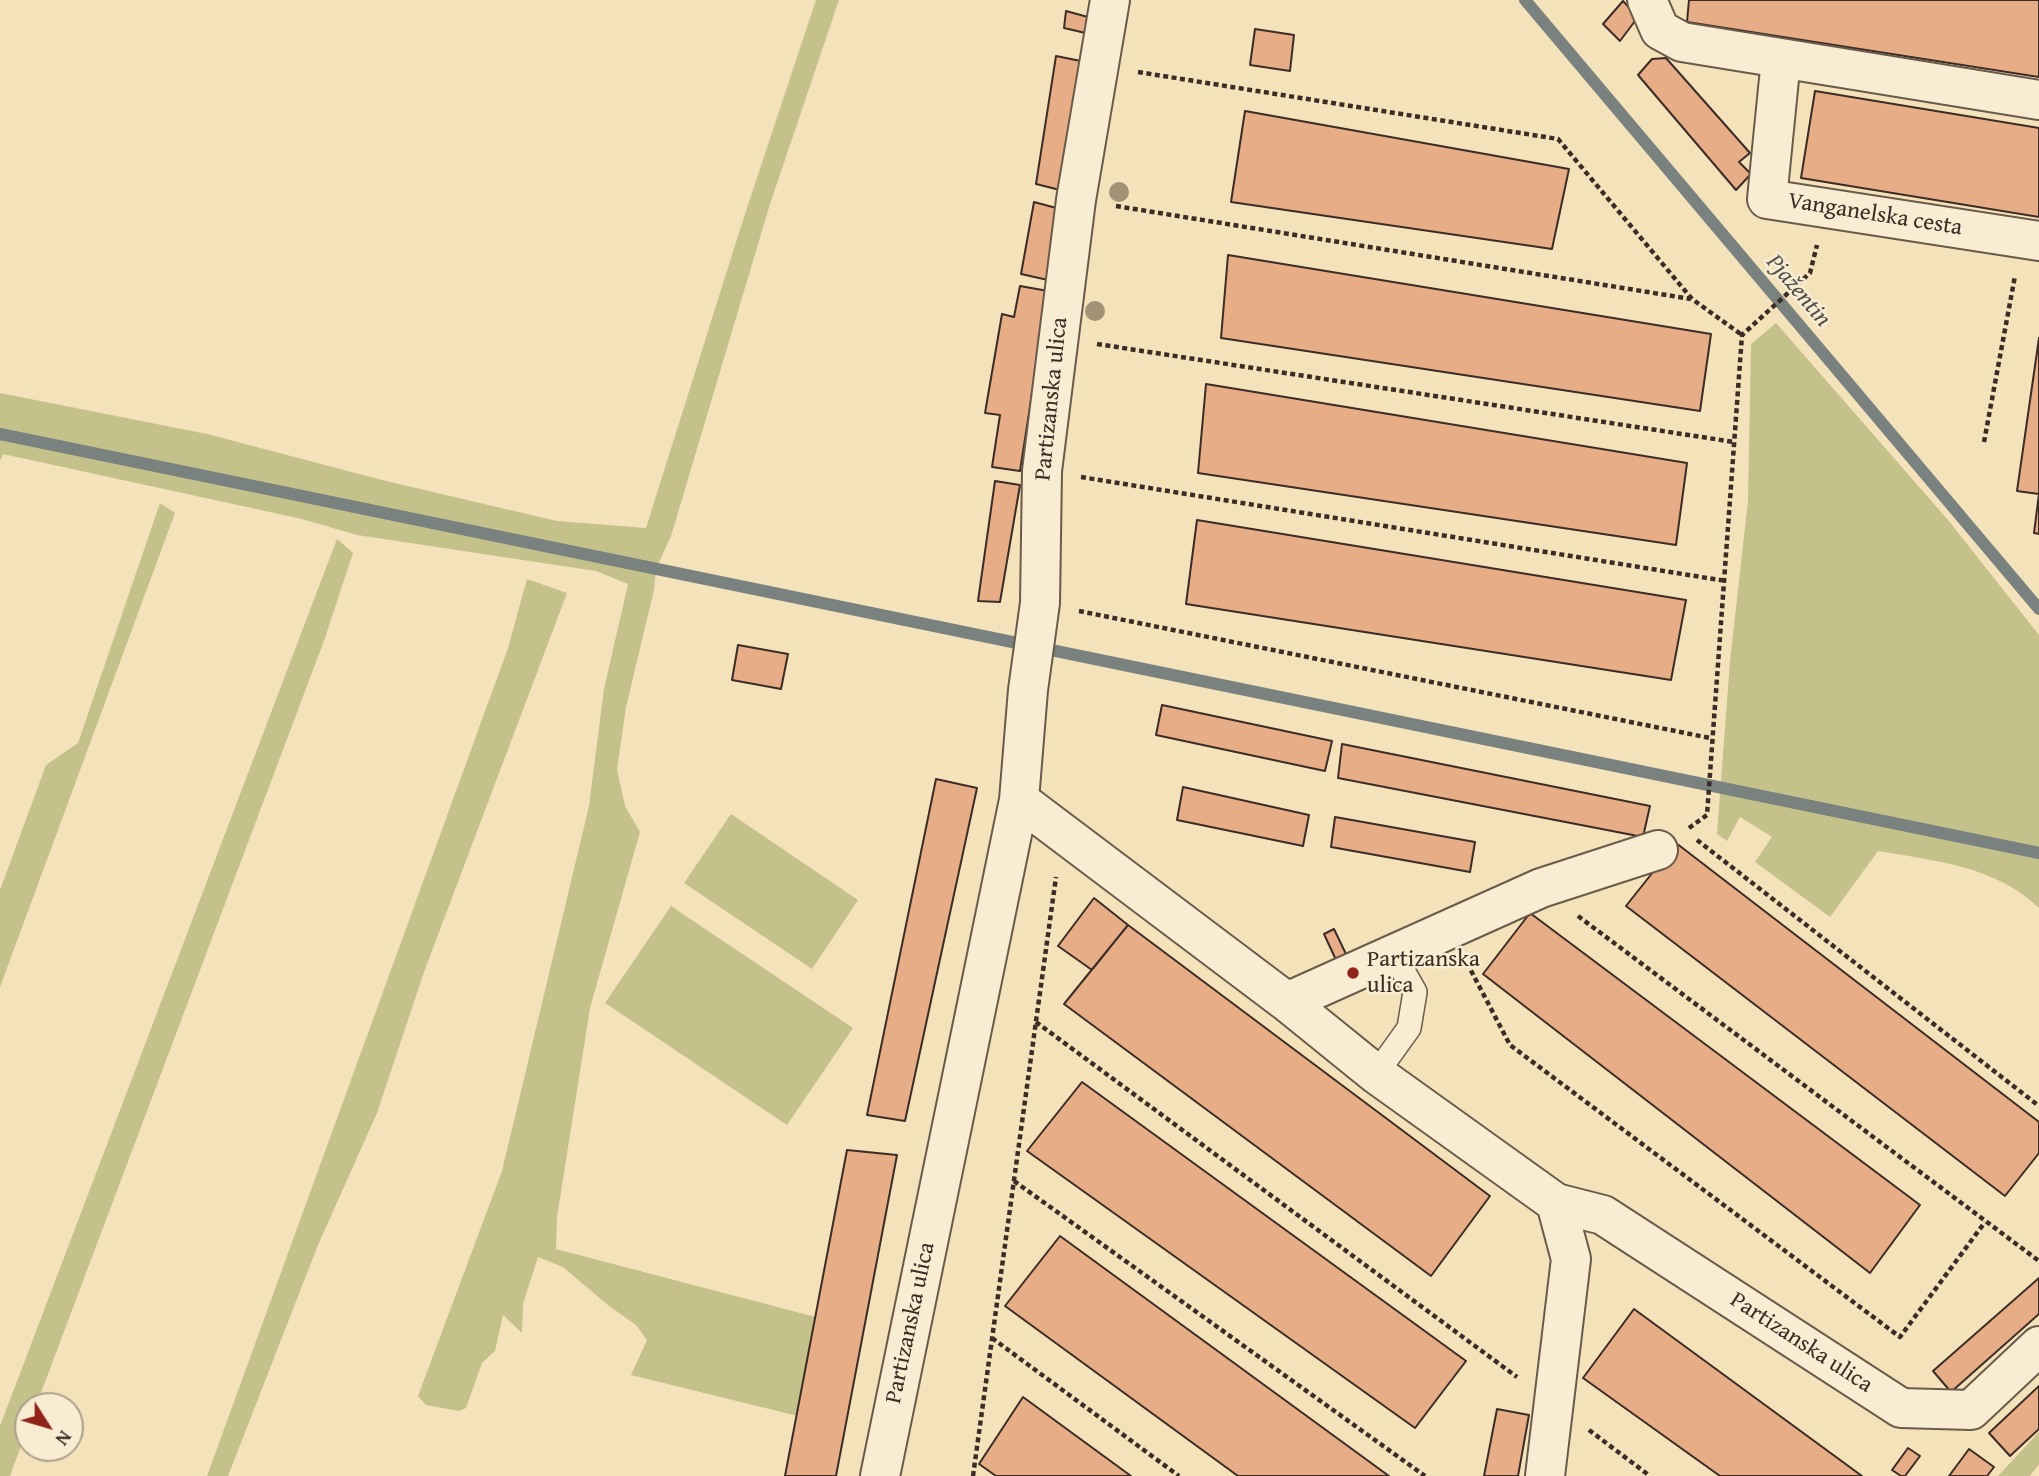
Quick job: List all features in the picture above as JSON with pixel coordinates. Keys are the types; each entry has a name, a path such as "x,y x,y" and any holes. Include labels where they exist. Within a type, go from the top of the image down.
{"street":[{"name":"Partizanska ulica","path":"880,1476 1019,800 1028,690 1040,603 1042,471 1076,200 1110,0"},
{"path":"1647,0 1660,30 1682,42 2039,100"},
{"name":"Vanganelska cesta","path":"1781,59 1767,199 2030,239"},
{"path":"1019,800 1287,1002 1541,888 1671,840"},
{"name":"Partizanska ulica","path":"1287,1002 1376,1074 1556,1203 1603,1215 1901,1408 1971,1410 2039,1346"},
{"path":"1545,1476 1571,1259 1556,1203"}],"lane":[{"path":"1376,1074 1409,1028 1415,992 1393,953"}],"path":[{"path":"1098,65 1558,139 1692,299 1742,335"},
{"path":"1076,200 1692,299"},
{"path":"1984,442 2030,239"},
{"path":"1707,815 1712,753 1710,738 1726,582 1742,335 1810,272"},
{"path":"1058,338 1734,442"},
{"path":"1042,471 1726,582"},
{"path":"1040,603 1710,738"},
{"path":"1671,840 2039,1106"},
{"path":"973,1476 1057,867 1081,848"},
{"path":"1541,888 2039,1261"},
{"path":"1449,928 1510,1045 1900,1336 1985,1222"},
{"path":"1036,1022 1650,1476"},
{"path":"1014,1181 1425,1476"},
{"path":"992,1338 1179,1476"}],"shaded area":[{"path":"816,0 839,0 770,204 671,536 656,569 654,590 626,707 617,769 625,806 640,832 590,1008 557,1217 556,1249 827,1320 806,1418 631,1375 647,1340 636,1325 563,1267 538,1257 523,1304 522,1333 503,1315 495,1351 482,1363 466,1408 459,1411 426,1405 418,1396 502,1171 589,806 604,689 628,584 596,571 357,535 302,519 3,454 0,461 0,393 207,434 386,481 557,521 646,528"},
{"path":"1776,323 1948,520 2039,635 2039,908 2022,894 1984,874 1943,862 1878,851 1830,917 1755,862 1772,837 1740,817 1727,841 1717,834 1730,661 1748,501 1751,344"},
{"path":"160,503 175,513 0,987 0,890 46,765 78,743"},
{"path":"337,539 353,553 325,638 41,1392 14,1392 15,1462 10,1476 0,1476 0,1426"},
{"path":"527,579 567,593 424,972 377,1113 318,1245 228,1476 207,1476 508,648"},
{"path":"731,814 858,900 812,969 684,883"},
{"path":"671,906 853,1028 787,1125 605,1003"},
{"path":"2039,1432 2039,1464 2030,1476 1998,1476"}],"building":[{"path":"1689,0 2039,0 2039,77 1687,22"},
{"path":"1623,1 1638,17 1620,41 1603,24"},
{"path":"1066,11 1095,19 1094,35 1064,28"},
{"path":"1255,29 1294,35 1290,71 1250,65"},
{"path":"1056,56 1086,62 1064,191 1036,184"},
{"path":"1666,58 1750,153 1739,162 1751,174 1736,190 1638,75 1652,59"},
{"path":"1815,91 2039,128 2039,217 1801,178"},
{"path":"1245,111 1569,169 1552,249 1231,202"},
{"path":"1034,202 1060,209 1048,280 1021,274"},
{"path":"1228,255 1711,334 1700,411 1221,338"},
{"path":"1020,286 1048,291 1020,471 992,467 1000,415 985,413 1002,314 1014,317"},
{"path":"2039,338 2039,494 2017,491"},
{"path":"1206,384 1687,463 1676,545 1198,473"},
{"path":"995,481 1020,485 1000,602 978,601"},
{"path":"2039,494 2039,534 2034,533"},
{"path":"1197,520 1686,600 1671,680 1186,604"},
{"path":"738,645 788,654 781,689 732,680"},
{"path":"1162,705 1332,741 1325,771 1156,735"},
{"path":"1342,744 1650,806 1643,837 1338,778"},
{"path":"936,779 977,788 905,1121 867,1115"},
{"path":"1183,787 1309,815 1303,846 1177,820"},
{"path":"1335,817 1475,842 1470,872 1331,847"},
{"path":"1676,843 2039,1122 2039,1153 2005,1196 1626,906"},
{"path":"1094,898 1128,925 1092,970 1058,946"},
{"path":"1530,913 1920,1205 1870,1273 1483,974"},
{"path":"1128,925 1490,1196 1431,1276 1064,1004"},
{"path":"1334,929 1346,954 1336,960 1324,934"},
{"path":"1082,1082 1466,1361 1415,1428 1027,1151"},
{"path":"847,1150 897,1155 836,1476 785,1476"},
{"path":"1060,1236 1389,1476 1238,1476 1005,1306"},
{"path":"2039,1278 2039,1314 1951,1392 1933,1371"},
{"path":"1634,1309 1862,1476 1720,1476 1583,1378"},
{"path":"2039,1386 2039,1429 2010,1456 1989,1433"},
{"path":"1023,1397 1131,1476 996,1476 979,1464"},
{"path":"1497,1409 1529,1415 1518,1476 1484,1476"},
{"path":"1908,1448 1920,1456 1905,1476 1901,1476 1892,1470"},
{"path":"1969,1449 1994,1467 1987,1476 1949,1476"}],"waterway":[{"name":"Pjažentin","path":"1525,0 2039,609"},
{"path":"0,434 2039,853"}],"place":[{"name":"Partizanska ulica","path":"1353,973"}]}
